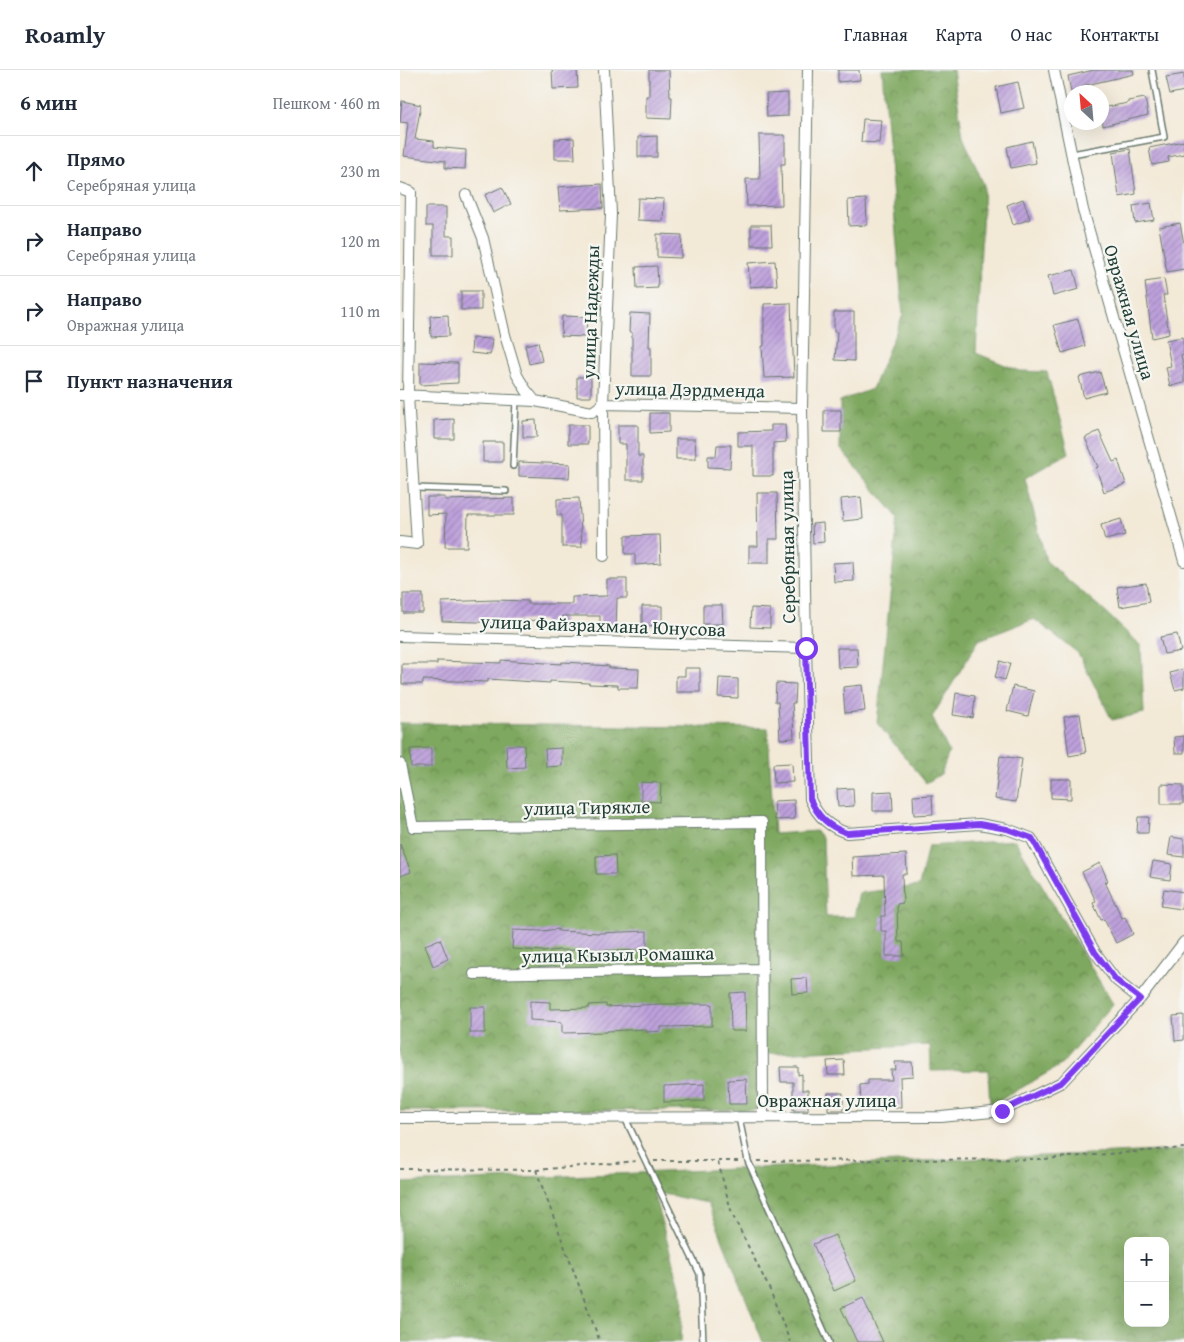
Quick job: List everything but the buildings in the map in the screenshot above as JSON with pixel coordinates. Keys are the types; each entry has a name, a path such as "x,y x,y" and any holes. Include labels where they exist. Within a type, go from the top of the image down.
{"street":[{"name":"улица Надежды","path":"604,70 611,214 603,404 604,556"},
{"name":"Серебряная улица","path":"808,70 802,408 810,799 816,812 824,821 835,829 847,833 979,824 1007,829 1032,838 1095,952 1116,980 1140,999"},
{"name":"Овражная улица","path":"1054,70 1082,210 1184,561"},
{"path":"400,188 411,192 404,395 415,488 417,544 400,542"},
{"path":"466,195 483,238 505,335 517,375 535,401"},
{"name":"улица Дэрдменда","path":"404,395 535,401 592,412 603,404 802,408"},
{"name":"улица Файзрахмана Юнусова","path":"400,636 806,648"},
{"name":"улица Тирякле","path":"400,764 413,827 762,822 762,968"},
{"name":"Овражная улица","path":"400,1118 940,1117 1002,1111 1062,1082 1140,999 1184,942"},
{"path":"762,968 763,1117"},
{"name":"улица Кызыл Ромашка","path":"474,974 762,968"}],"lane":[{"path":"1071,154 1164,137 1152,70"},
{"path":"514,466 516,400"},
{"path":"415,488 506,491"},
{"path":"739,1117 748,1161 829,1342"},
{"path":"625,1118 700,1274 703,1342"}],"path":[{"path":"400,1169 536,1170 646,1161 1044,1159 1184,1148"},
{"path":"718,1161 732,1214 770,1290 790,1342"},
{"path":"536,1170 600,1342"}],"green space":[{"path":"882,70 953,70 963,137 984,185 976,353 1020,371 1047,372 1069,453 1025,478 1046,561 1101,608 1141,646 1144,713 1112,720 1078,653 1034,619 979,640 932,717 949,752 941,774 926,783 877,723 898,518 840,448 840,401 872,389 903,315"},
{"path":"400,723 768,728 774,834 816,831 823,839 826,917 854,917 859,893 919,886 928,846 1015,840 1113,1004 1061,1065 990,1106 988,1070 931,1071 930,1045 757,1054 756,1110 400,1111"},
{"path":"1184,1150 1184,1342 763,1342 708,1203 653,1192 683,1297 681,1342 400,1342 400,1183"}],"route":[{"path":"806,648 810,799 816,812 824,821 835,829 847,833 979,824 1007,829 1032,838 1095,952 1116,980 1140,999 1062,1082 1002,1111"}]}
